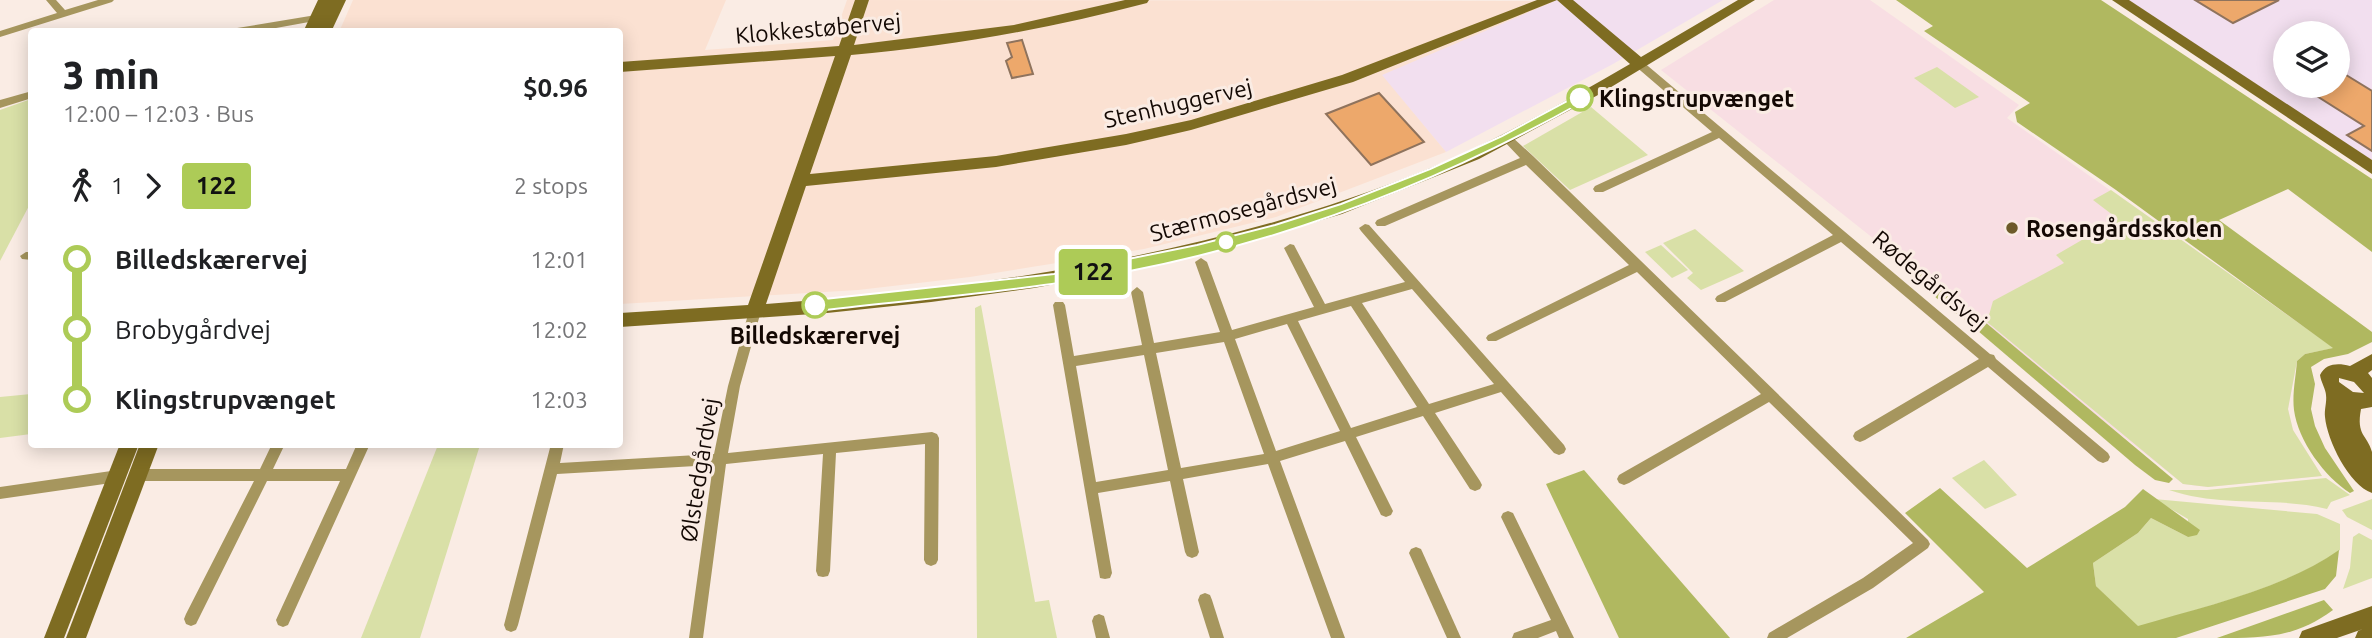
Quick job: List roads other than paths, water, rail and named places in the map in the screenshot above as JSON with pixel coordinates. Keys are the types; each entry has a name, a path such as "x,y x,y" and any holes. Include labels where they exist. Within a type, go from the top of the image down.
{"street":[{"path":"51,0 63,14"},
{"path":"0,34 109,0"},
{"path":"278,28 313,25 325,0"},
{"path":"326,28 339,0"},
{"path":"755,311 862,0"},
{"name":"Klokkestøbervej","path":"623,67 845,50 995,31 1142,0"},
{"name":"Stenhuggervej","path":"799,181 966,167 1078,149 1192,125 1331,85 1550,0"},
{"name":"Rødegårdsvej","path":"1564,0 2103,457"},
{"name":"Stærmosegårdsvej","path":"623,320 755,311 1054,279 1197,250 1346,207 1435,172 1507,139 1748,0"},
{"path":"2109,0 2209,68 2265,99"},
{"path":"2119,0 2372,168"},
{"path":"0,104 28,95"},
{"path":"1599,189 1720,133"},
{"path":"1507,139 1923,544 1868,583 1774,638"},
{"path":"1381,223 1529,159"},
{"path":"1365,228 1559,449"},
{"name":"Rødegårdsvej","path":"1721,299 1842,236"},
{"path":"1290,248 1322,310"},
{"path":"1201,262 1338,638"},
{"path":"1492,338 1639,266"},
{"path":"1069,362 1228,336 1414,284"},
{"path":"1137,292 1192,552"},
{"path":"1354,301 1475,485"},
{"path":"1059,305 1105,573"},
{"name":"Ølstedgårdvej","path":"696,638 720,459 734,386 755,311"},
{"path":"1290,318 1386,511"},
{"name":"Rødegårdsvej","path":"1860,436 1990,359"},
{"path":"2372,361 2354,373 2332,371 2328,380 2336,392 2332,409 2338,438 2372,485"},
{"path":"2354,373 2368,392"},
{"path":"1090,489 1272,458 1503,386"},
{"path":"2336,392 2368,392"},
{"path":"2368,392 2349,415 2350,429 2360,450 2372,464"},
{"path":"1624,479 1771,395"},
{"path":"551,469 720,459 932,438 931,560"},
{"path":"76,638 128,476 130,448"},
{"path":"54,638 128,476 147,448"},
{"path":"191,619 277,448"},
{"path":"283,620 362,448"},
{"path":"511,625 557,448"},
{"path":"823,571 830,448"},
{"path":"0,493 128,476 350,475"},
{"path":"1508,517 1567,638"},
{"path":"1416,553 1454,638"},
{"path":"1205,600 1217,638"},
{"path":"2309,638 2372,615"},
{"path":"1099,621 1103,638"},
{"path":"1519,638 1560,623"},
{"path":"2365,638 2372,635"}],"place":[{"name":"Klingstrupvænget","path":"1580,98"},
{"name":"Rosengårdsskolen","path":"2012,228"},
{"name":"Billedskærervej","path":"815,305"}]}
